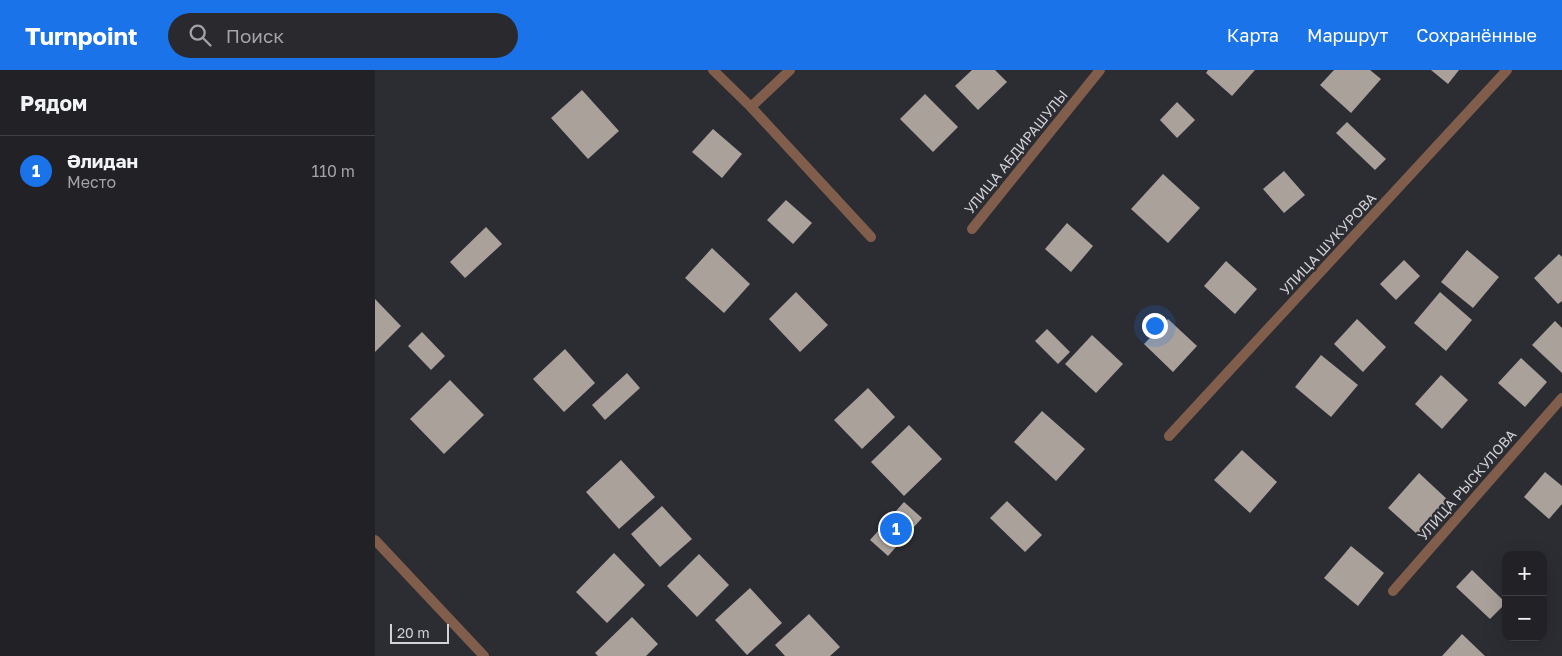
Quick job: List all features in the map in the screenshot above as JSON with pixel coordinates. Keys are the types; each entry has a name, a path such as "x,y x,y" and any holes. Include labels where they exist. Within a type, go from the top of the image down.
{"street":[{"path":"713,70 751,107 871,237"},
{"path":"751,107 790,70"},
{"name":"УЛИЦА АБДИРАШУЛЫ","path":"972,229 1100,70"},
{"name":"УЛИЦА ШУКУРОВА","path":"1169,436 1507,70"},
{"name":"УЛИЦА РЫСКУЛОВА","path":"1393,591 1562,398"},
{"path":"375,540 484,656"}],"building":[{"path":"972,70 995,70 1007,82 978,110 955,86"},
{"path":"1208,70 1255,70 1232,96 1206,73"},
{"path":"1334,70 1370,70 1381,79 1351,113 1320,85"},
{"path":"1431,70 1459,70 1448,84"},
{"path":"582,90 619,131 588,159 551,118"},
{"path":"925,94 958,127 933,152 900,119"},
{"path":"1177,102 1195,120 1177,138 1160,120"},
{"path":"1347,122 1386,159 1375,170 1336,133"},
{"path":"713,129 742,154 722,178 692,152"},
{"path":"1284,171 1305,195 1284,213 1263,189"},
{"path":"1163,174 1200,208 1168,243 1131,209"},
{"path":"786,200 812,223 793,244 767,220"},
{"path":"1067,223 1093,246 1071,272 1045,249"},
{"path":"486,227 502,244 465,278 450,262"},
{"path":"712,248 750,284 724,313 685,278"},
{"path":"1467,250 1499,277 1473,308 1441,282"},
{"path":"1559,254 1562,257 1562,301 1558,304 1534,278"},
{"path":"1404,260 1420,276 1396,300 1380,284"},
{"path":"1226,261 1257,289 1235,314 1204,286"},
{"path":"796,292 828,325 800,352 769,319"},
{"path":"1440,292 1472,320 1446,351 1414,323"},
{"path":"375,299 401,326 375,352"},
{"path":"1168,319 1197,346 1173,372 1144,344"},
{"path":"1357,319 1386,347 1363,372 1334,344"},
{"path":"1555,321 1562,328 1562,373 1532,345"},
{"path":"1047,329 1070,352 1058,364 1035,341"},
{"path":"422,332 445,356 431,370 408,346"},
{"path":"1092,335 1123,364 1096,393 1065,364"},
{"path":"565,349 595,383 564,412 533,379"},
{"path":"1321,355 1358,385 1331,417 1295,387"},
{"path":"1521,358 1547,382 1525,407 1498,383"},
{"path":"627,373 640,388 605,420 592,405"},
{"path":"1441,375 1468,400 1442,429 1415,404"},
{"path":"450,380 484,415 444,454 410,419"},
{"path":"868,388 895,417 862,449 834,420"},
{"path":"1042,411 1085,449 1056,481 1014,442"},
{"path":"909,425 942,459 904,496 871,462"},
{"path":"1242,450 1277,482 1250,513 1214,480"},
{"path":"621,460 655,497 619,529 586,492"},
{"path":"1545,472 1562,486 1562,504 1549,519 1524,497"},
{"path":"1419,473 1449,501 1418,535 1388,508"},
{"path":"1007,501 1042,535 1025,552 990,518"},
{"path":"904,502 922,518 888,556 870,540"},
{"path":"662,506 692,539 660,567 631,534"},
{"path":"1351,546 1384,573 1358,606 1324,578"},
{"path":"614,553 645,585 607,623 576,592"},
{"path":"699,554 729,585 697,617 667,586"},
{"path":"1472,570 1502,599 1502,607 1490,619 1456,587"},
{"path":"750,588 782,623 747,655 715,620"},
{"path":"809,614 840,647 830,656 785,656 775,645"},
{"path":"632,617 658,644 646,656 598,656 595,653"},
{"path":"1462,634 1485,656 1442,656"}],"place":[{"name":"Әлидан","path":"896,529"}]}
